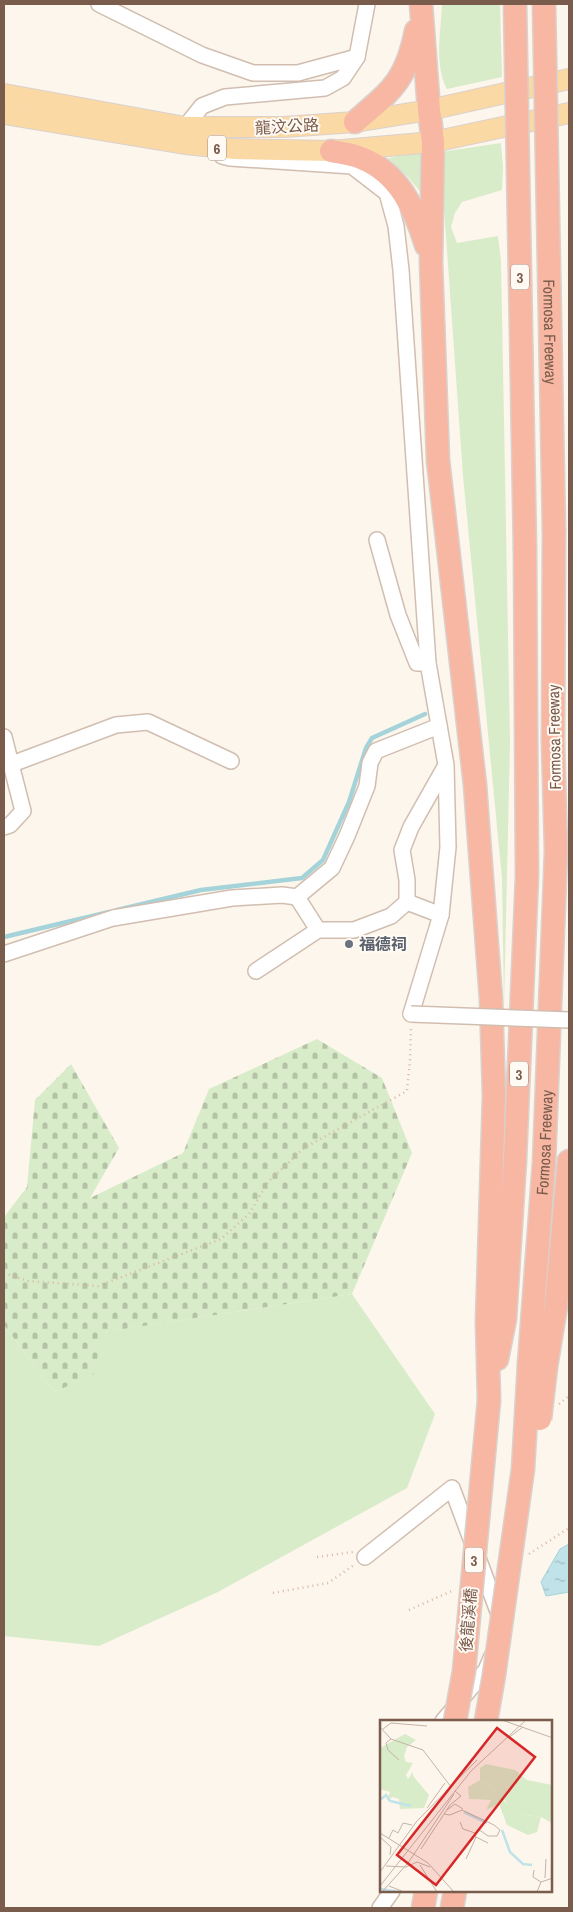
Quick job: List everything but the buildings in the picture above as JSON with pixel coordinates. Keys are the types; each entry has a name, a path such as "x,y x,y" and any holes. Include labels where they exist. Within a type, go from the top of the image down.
{"highway":[{"name":"Formosa Freeway","path":"490,1400 505,1319 515,1150 526,896 525,550 515,4"},
{"name":"Formosa Freeway","path":"538,1365 556,851 553,743 554,531 544,4"},
{"path":"421,6 433,142 431,263 438,460 475,785 491,999 494,1095 487,1321 490,1400"},
{"path":"355,122 392,88 402,76 412,50 421,6"},
{"path":"331,151 361,158 384,171 395,181 410,202 422,232 431,263"},
{"path":"538,1365 556,1306 569,1161"},
{"name":"後龍溪橋","path":"486,1720 522,1469 539,1421 538,1365"},
{"name":"後龍溪橋","path":"455,1720 464,1671 490,1400"},
{"path":"423,1908 426,1892"},
{"path":"452,1908 455,1892"}],"main road":[{"name":"龍汶公路","path":"11,116 185,136 355,122 429,110 569,79"},
{"name":"龍汶公路","path":"4,94 235,149 331,151 433,142 569,113"},
{"path":"11,116 24,98"}],"street":[{"path":"99,4 202,55 253,73 298,73 357,58"},
{"path":"366,4 357,58 343,78 325,88 226,96 202,106 185,136 230,158 352,166 387,193 396,226 401,270 428,663 446,765 448,847 441,915 411,1014 569,1020"},
{"path":"377,540 398,615 417,663 428,663"},
{"path":"12,764 116,726 148,722 232,761"},
{"path":"4,954 113,918 232,898 297,896 332,868 367,786 370,763 376,751 439,726"},
{"path":"4,737 23,811 10,825 4,827"},
{"path":"256,971 318,930 354,930 390,916 406,902 407,880 402,850 411,827 446,765"},
{"path":"297,896 318,930"},
{"path":"406,902 441,915"},
{"path":"365,1557 452,1488 504,1629 486,1670 445,1720"},
{"path":"380,1908 391,1892"}],"path":[{"path":"4,1273 28,1281 98,1286 221,1239 249,1214 268,1182 304,1148 407,1091 411,1014"},
{"path":"317,1557 351,1552 365,1557"},
{"path":"273,1593 328,1583 365,1557"}],"green space":[{"path":"442,4 500,4 502,77 447,89 443,80 439,58"},
{"path":"501,143 502,190 462,202 455,213 451,227 457,243 498,236 501,261 510,743 504,1007 502,878 463,476 440,152"},
{"path":"423,152 423,195 388,158"},
{"path":"317,1039 382,1078 412,1153 352,1294 104,1332 93,1375 54,1392 4,1325 4,1217 27,1187 35,1100 71,1064 119,1148 90,1198 183,1153 209,1089"},
{"path":"352,1294 435,1414 407,1488 218,1592 99,1646 4,1636 4,1325 54,1392 92,1375 103,1332"}],"water":[{"path":"569,1544 569,1592 546,1596 541,1582 560,1549"}],"waterway":[{"path":"117,910 201,890 302,878 323,860 349,802 366,748 372,738 425,714"},
{"path":"4,937 109,912"}],"place":[{"name":"福德祠","path":"349,944"}]}
